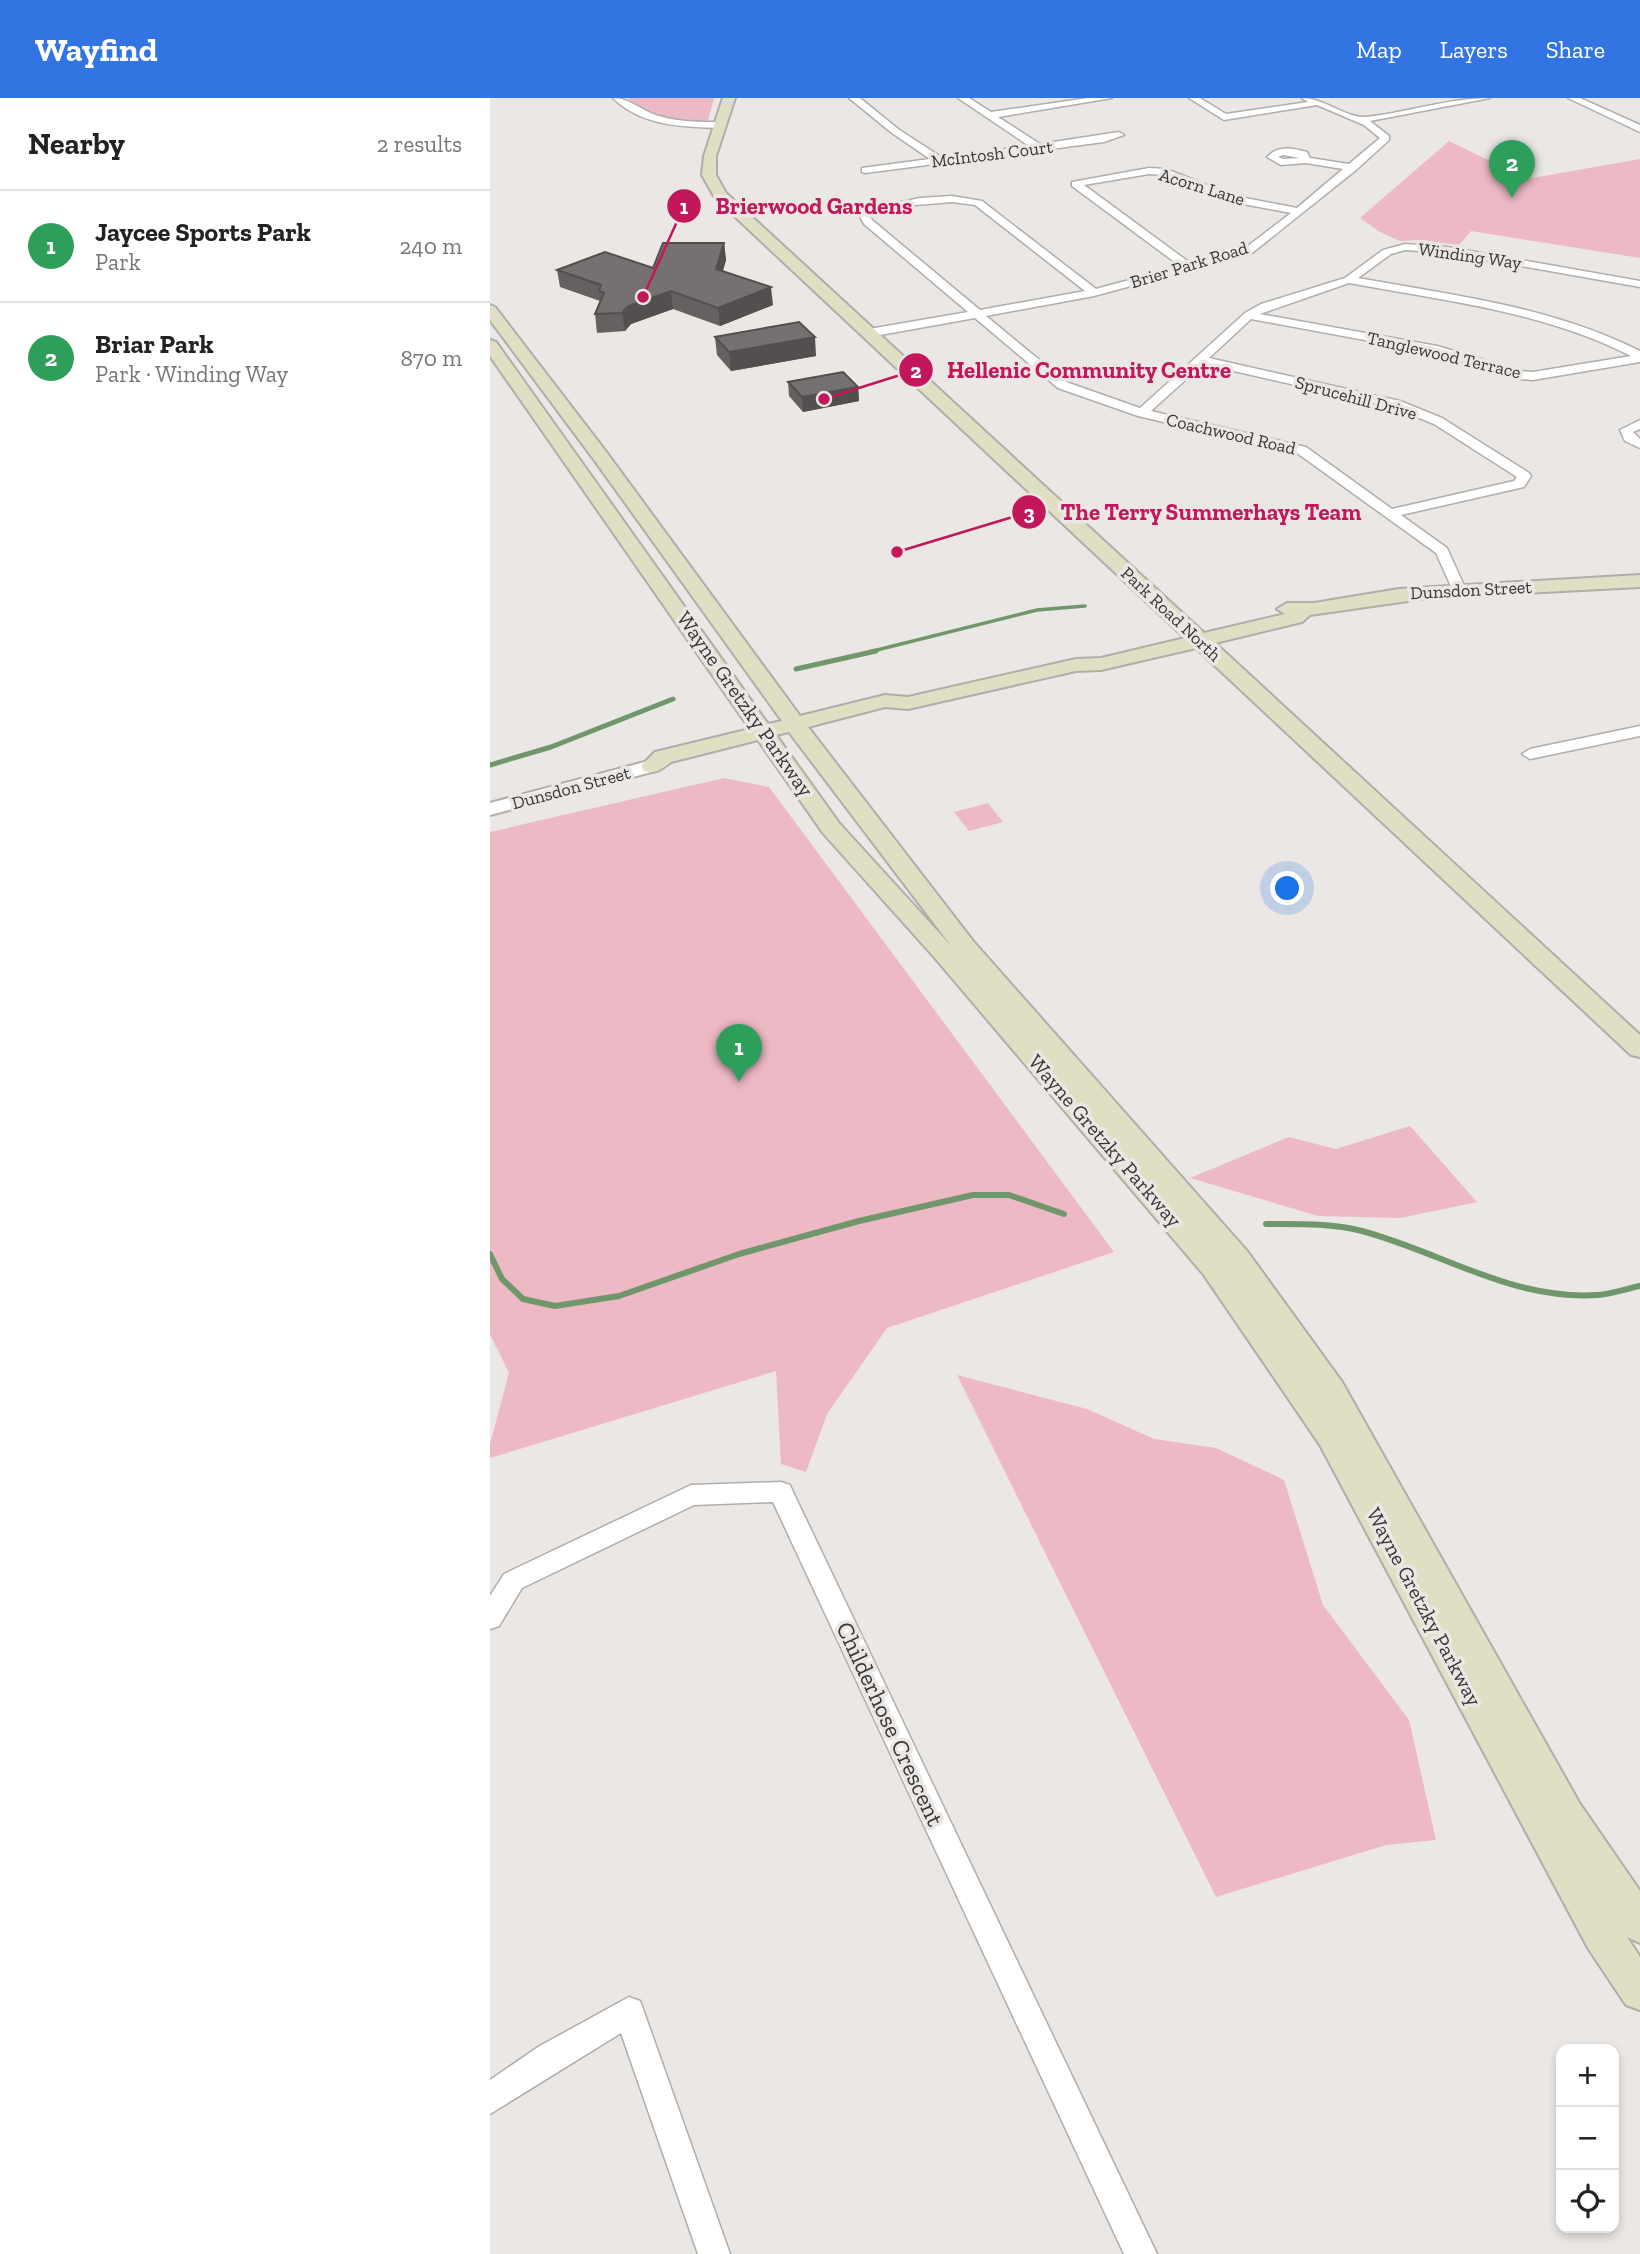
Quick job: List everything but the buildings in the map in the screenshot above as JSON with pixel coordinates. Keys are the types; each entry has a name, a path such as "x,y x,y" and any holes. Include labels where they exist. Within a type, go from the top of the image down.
{"main road":[{"path":"720,125 729,98"},
{"name":"Park Road North","path":"720,125 710,152 709,175 720,195 1640,1049"},
{"name":"Wayne Gretzky Parkway","path":"490,310 601,457 784,733 831,828 944,953 1214,1268 1331,1436 1602,1935 1640,1991"},
{"name":"Wayne Gretzky Parkway","path":"490,345 784,733 964,946 1237,1258 1331,1390 1567,1816 1640,1924"},
{"name":"Dunsdon Street","path":"652,766 671,768 784,733 895,712 908,703 1076,665 1101,664 1193,635 1295,618 1304,610 1351,600 1459,590 1640,581"}],"street":[{"path":"618,98 649,118 684,124 720,125"},
{"path":"854,98 895,131 940,160"},
{"path":"963,98 1038,148"},
{"path":"990,115 1107,98"},
{"path":"1194,98 1224,117 1312,100"},
{"path":"1421,98 1439,107"},
{"path":"1361,120 1485,98"},
{"path":"1573,98 1640,129"},
{"name":"Brier Park Road","path":"869,333 1094,293 1248,251 1300,212 1386,138 1361,120 1312,100"},
{"path":"1609,115 1630,111"},
{"name":"McIntosh Court","path":"864,170 1119,135"},
{"path":"1306,160 1353,168"},
{"name":"Acorn Lane","path":"1189,268 1076,184 1149,171 1166,172 1232,199 1300,212"},
{"name":"Coachwood Road","path":"1094,293 978,203 964,198 863,213 868,222 1062,385 1142,413 1301,450 1442,551 1459,590"},
{"name":"Winding Way","path":"1142,413 1249,315 1265,306 1349,280 1392,250 1414,247 1447,250 1640,284"},
{"name":"Tanglewood Terrace","path":"1349,280 1535,314 1596,334 1640,357"},
{"name":"Tanglewood Terrace","path":"1249,315 1437,350 1520,375 1533,376 1640,357"},
{"name":"Sprucehill Drive","path":"1202,360 1396,404 1438,421 1524,476 1518,484 1392,513"},
{"path":"1640,424 1626,430 1630,438 1640,444"},
{"path":"1530,754 1640,731"},
{"name":"Dunsdon Street","path":"490,809 652,766"},
{"name":"Childerhose Crescent","path":"490,1618 513,1581 691,1495 781,1492 1141,2254"},
{"path":"490,2098 549,2057 629,2012 714,2254"}],"shaded area":[{"path":"628,98 714,98 708,120 678,121 646,114"},
{"path":"1449,141 1527,179 1640,159 1640,258 1471,231 1459,245 1420,240 1400,241 1380,232 1360,218"},
{"path":"724,778 769,787 1114,1252 887,1328 827,1414 806,1472 781,1464 776,1371 490,1458 490,1444 509,1373 490,1334 490,832"},
{"path":"988,803 1003,822 969,831 954,812"},
{"path":"1410,1126 1477,1202 1400,1218 1318,1216 1190,1178 1289,1137 1336,1149"},
{"path":"957,1375 1087,1409 1154,1439 1216,1448 1284,1480 1323,1605 1409,1720 1436,1840 1386,1845 1216,1897"}],"waterway":[{"path":"869,652 1037,610 1085,606"},
{"path":"796,669 876,651"},
{"path":"490,765 551,747 673,699"},
{"path":"490,1254 502,1279 523,1299 555,1306 619,1296 739,1254 859,1221 973,1195 1009,1195 1064,1214"},
{"path":"1266,1224 1350,1228 1391,1240 1507,1283 1536,1290 1567,1295 1598,1295 1640,1286"}],"place":[{"name":"Briar Park","path":"1512,198"},
{"name":"Brierwood Gardens","path":"643,297"},
{"name":"Hellenic Community Centre","path":"824,399"},
{"name":"The Terry Summerhays Team","path":"897,552"},
{"name":"Jaycee Sports Park","path":"739,1082"}]}
